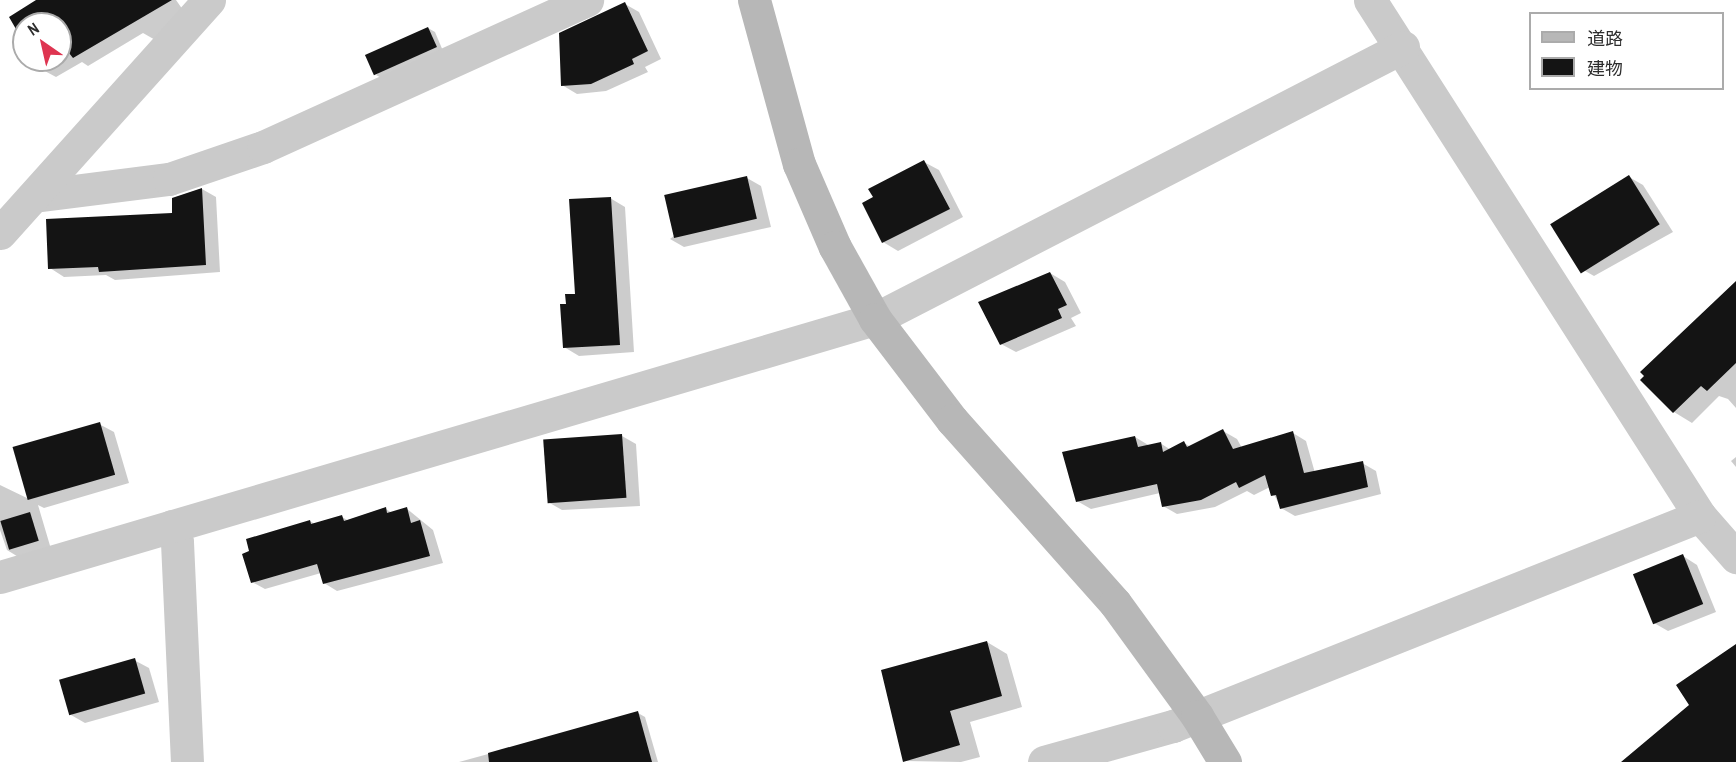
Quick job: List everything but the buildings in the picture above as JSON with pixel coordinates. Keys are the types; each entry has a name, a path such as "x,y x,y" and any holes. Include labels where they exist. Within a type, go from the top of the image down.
{"street":[{"path":"0,233 209,0"},
{"path":"34,196 169,179 263,147 587,0"},
{"path":"754,0 799,164 835,247 875,319 952,420 1115,603 1197,716 1225,762"},
{"path":"1370,0 1403,46 1700,516 1736,557"},
{"path":"0,577 875,319 1403,46"},
{"path":"1044,762 1197,716 1700,516"},
{"path":"172,526 177,542 187,762"}]}
